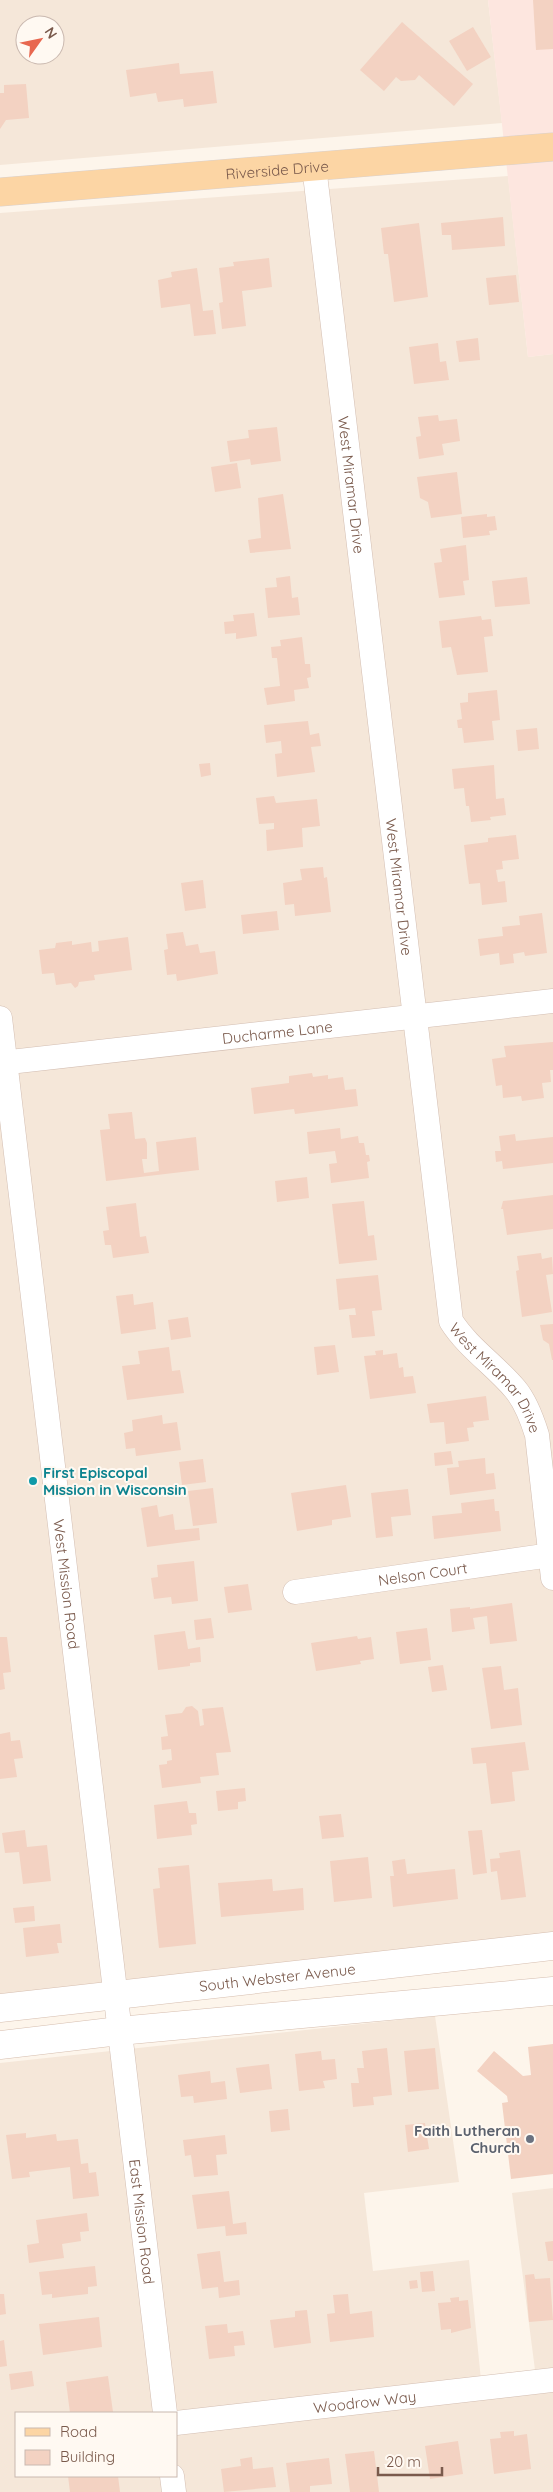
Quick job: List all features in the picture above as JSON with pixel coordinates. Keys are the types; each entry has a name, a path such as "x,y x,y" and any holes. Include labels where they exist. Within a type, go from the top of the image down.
{"main road":[{"name":"Riverside Drive","path":"0,192 553,147"},
{"name":"South Webster Avenue","path":"0,2008 553,1946"},
{"path":"0,2045 119,2031 553,1991"}],"street":[{"name":"West Miramar Drive","path":"314,166 451,1321 460,1335 516,1390 530,1416 537,1435 553,1578"},
{"name":"Ducharme Lane","path":"3,1063 553,1001"},
{"name":"West Mission Road","path":"0,1018 3,1063 119,2031"},
{"name":"Nelson Court","path":"295,1592 550,1554"},
{"name":"East Mission Road","path":"119,2031 165,2412"},
{"name":"Woodrow Way","path":"178,2423 553,2380"},
{"path":"172,2477 174,2492"}],"shaded area":[{"path":"0,0 488,0 502,123 0,165"},
{"path":"488,0 553,0 553,354 528,357"},
{"path":"508,176 528,357 553,354 553,1935 0,1998 0,213"},
{"path":"435,2016 459,2182 364,2193 373,2271 469,2260 483,2400 538,2393 512,2193 553,2188 553,2492 0,2492 0,2063"}],"building":[{"path":"533,0 553,0 553,49 536,50"},
{"path":"402,22 473,84 454,106 419,75 415,80 401,81 396,77 384,91 360,70"},
{"path":"473,27 491,57 467,71 449,41"},
{"path":"179,63 180,74 213,71 217,103 184,107 183,99 158,102 156,93 130,97 126,70"},
{"path":"26,84 29,118 6,120 0,129 0,93 4,93 4,85"},
{"path":"503,217 505,246 452,250 451,235 442,235 441,223"},
{"path":"419,223 428,297 394,302 388,254 384,254 381,228"},
{"path":"269,258 272,287 242,291 246,326 222,329 219,303 223,302 219,268 234,266 233,262"},
{"path":"197,268 203,311 213,310 216,334 194,336 190,304 161,308 158,280 172,277 171,272"},
{"path":"516,275 519,302 489,305 486,278"},
{"path":"478,338 480,360 459,362 456,341"},
{"path":"438,343 440,362 446,361 449,380 414,384 409,347"},
{"path":"438,415 439,421 457,419 460,441 442,444 444,455 419,459 416,437 421,436 418,417"},
{"path":"277,427 281,461 251,465 250,459 230,462 227,441 249,438 248,430"},
{"path":"237,463 241,488 215,492 211,467"},
{"path":"457,472 462,514 431,518 428,502 420,498 417,477"},
{"path":"283,494 291,549 250,553 248,540 261,538 258,498"},
{"path":"487,514 487,517 495,516 497,530 489,531 490,535 463,538 461,517"},
{"path":"466,545 469,580 463,581 465,595 439,598 434,563 442,562 440,549"},
{"path":"290,576 292,598 298,597 300,615 268,618 265,588 277,587 276,578"},
{"path":"527,577 530,604 495,607 492,581"},
{"path":"254,613 257,636 236,639 236,633 225,634 224,622 234,621 233,615"},
{"path":"481,616 482,620 491,619 493,636 484,637 488,672 457,675 451,647 442,648 439,621"},
{"path":"302,637 305,664 310,664 311,677 307,678 309,688 294,690 295,701 267,705 264,688 280,686 277,658 272,658 271,647 281,646 280,640"},
{"path":"497,690 500,720 492,721 494,740 464,743 462,728 458,728 457,720 462,719 460,703 468,702 468,693"},
{"path":"308,721 310,735 319,733 321,746 311,747 315,772 277,777 275,754 282,753 281,741 266,743 264,725"},
{"path":"537,728 539,749 518,751 516,730"},
{"path":"210,763 211,775 201,777 199,764"},
{"path":"494,765 496,799 504,798 506,815 490,817 491,820 471,822 469,806 466,806 464,788 454,789 452,769"},
{"path":"274,796 276,803 317,799 320,826 302,828 303,847 267,851 266,830 274,829 274,823 259,824 256,798"},
{"path":"516,835 519,859 502,861 503,869 496,870 498,882 505,881 507,902 482,905 480,883 469,884 464,845 488,842 488,838"},
{"path":"323,867 324,878 327,877 331,912 295,916 294,904 285,905 283,883 302,880 300,869"},
{"path":"203,880 206,908 185,911 181,883"},
{"path":"277,911 279,930 243,934 241,915"},
{"path":"542,913 547,953 525,956 524,952 513,954 514,963 500,965 499,953 480,956 478,939 503,936 502,927 520,925 519,916"},
{"path":"183,932 186,946 198,944 200,953 215,951 218,974 177,981 176,974 167,975 164,950 168,949 166,934"},
{"path":"128,937 132,970 94,975 95,980 79,982 75,988 71,983 56,985 54,973 42,974 39,950 55,948 56,943 72,941 72,945 91,942 92,952 99,951 98,941"},
{"path":"553,1042 553,1070 550,1070 551,1082 542,1083 544,1098 522,1101 521,1096 503,1098 502,1085 496,1086 492,1059 506,1057 504,1046"},
{"path":"312,1073 313,1077 328,1075 328,1079 343,1077 345,1090 356,1089 358,1106 295,1114 294,1109 254,1114 251,1088 289,1083 289,1076"},
{"path":"132,1112 135,1139 145,1138 147,1143 147,1159 142,1159 144,1173 159,1171 156,1142 196,1137 199,1170 106,1181 100,1130 110,1129 108,1114"},
{"path":"340,1128 341,1139 358,1136 359,1143 364,1143 366,1155 369,1155 370,1161 367,1162 369,1178 331,1183 329,1164 337,1163 335,1151 309,1154 307,1132"},
{"path":"515,1134 516,1141 553,1137 553,1163 503,1169 502,1161 496,1162 495,1151 501,1151 499,1136"},
{"path":"307,1177 309,1198 277,1202 275,1181"},
{"path":"553,1195 553,1229 507,1235 503,1209 501,1209 503,1201"},
{"path":"364,1201 368,1236 374,1235 377,1260 339,1264 332,1204"},
{"path":"136,1203 140,1237 146,1236 149,1253 113,1258 111,1245 105,1245 103,1231 109,1230 106,1207"},
{"path":"541,1253 542,1259 552,1257 553,1274 546,1275 552,1312 522,1317 516,1271 519,1270 517,1256"},
{"path":"378,1275 382,1310 372,1311 375,1336 352,1338 349,1315 356,1315 355,1308 339,1310 336,1279"},
{"path":"133,1294 134,1305 153,1302 156,1329 121,1334 116,1296"},
{"path":"188,1317 191,1337 171,1340 168,1320"},
{"path":"553,1324 552,1360 549,1344 543,1340 540,1325"},
{"path":"335,1345 339,1372 317,1375 314,1347"},
{"path":"169,1347 172,1371 180,1370 184,1393 127,1400 122,1366 140,1364 138,1351"},
{"path":"383,1350 383,1355 397,1353 399,1368 403,1367 404,1377 413,1376 416,1393 370,1399 364,1356 376,1355 375,1351"},
{"path":"486,1396 489,1420 473,1422 474,1427 467,1428 469,1441 446,1444 444,1422 430,1423 427,1404"},
{"path":"162,1415 163,1424 177,1422 181,1450 136,1456 135,1448 126,1449 124,1433 133,1431 132,1420"},
{"path":"451,1451 453,1464 435,1466 434,1453"},
{"path":"485,1458 486,1474 494,1473 496,1489 450,1495 447,1468 459,1467 458,1461"},
{"path":"203,1459 206,1482 182,1485 179,1462"},
{"path":"346,1485 351,1517 332,1520 332,1525 297,1531 291,1493"},
{"path":"213,1488 217,1523 193,1526 188,1491"},
{"path":"408,1489 411,1515 391,1517 393,1536 376,1538 371,1493"},
{"path":"494,1499 495,1511 499,1511 501,1531 434,1539 432,1516 462,1513 461,1503"},
{"path":"157,1505 159,1517 173,1514 175,1530 199,1528 200,1540 147,1547 141,1508"},
{"path":"194,1561 198,1601 172,1604 171,1597 154,1599 151,1578 158,1577 157,1565"},
{"path":"248,1584 252,1610 228,1613 224,1587"},
{"path":"512,1603 517,1641 490,1644 487,1616 473,1618 475,1629 452,1632 450,1609 470,1607 470,1609"},
{"path":"211,1618 214,1638 196,1640 194,1620"},
{"path":"427,1628 431,1660 400,1664 396,1632"},
{"path":"185,1631 188,1649 200,1647 201,1662 190,1663 190,1666 158,1670 154,1635"},
{"path":"357,1636 358,1639 371,1637 374,1659 360,1661 361,1664 316,1671 311,1643"},
{"path":"0,1637 7,1637 11,1672 3,1673 5,1689 0,1690"},
{"path":"443,1665 447,1690 432,1692 428,1667"},
{"path":"501,1666 504,1690 518,1688 522,1725 491,1729 482,1668"},
{"path":"192,1706 198,1711 200,1726 204,1725 202,1709 223,1707 231,1752 216,1753 219,1775 200,1777 201,1783 162,1788 159,1765 167,1764 167,1761 172,1760 171,1749 162,1750 161,1737 168,1736 165,1715 182,1713 186,1707"},
{"path":"10,1732 11,1741 20,1740 23,1758 14,1759 17,1777 0,1779 0,1734"},
{"path":"525,1742 529,1770 512,1772 515,1801 491,1804 486,1763 473,1764 471,1748"},
{"path":"245,1788 246,1801 238,1802 238,1809 218,1811 216,1791"},
{"path":"187,1801 189,1813 196,1813 197,1824 191,1825 192,1835 157,1839 154,1805"},
{"path":"341,1814 344,1837 322,1839 319,1816"},
{"path":"25,1830 27,1847 47,1845 51,1881 23,1884 19,1852 5,1853 2,1833"},
{"path":"482,1830 487,1873 473,1875 468,1831"},
{"path":"520,1850 526,1897 501,1900 497,1871 491,1872 490,1859 500,1858 499,1853"},
{"path":"368,1857 372,1898 334,1902 330,1861"},
{"path":"405,1859 407,1874 455,1869 458,1899 393,1907 390,1876 394,1876 392,1861"},
{"path":"189,1865 196,1944 159,1948 153,1889 160,1888 158,1868"},
{"path":"272,1879 273,1891 303,1888 304,1910 221,1917 218,1883"},
{"path":"34,1906 35,1921 15,1923 13,1908"},
{"path":"60,1924 62,1943 57,1943 59,1953 26,1957 23,1928"},
{"name":"Faith Lutheran Church","path":"553,2044 553,2174 511,2179 502,2103 508,2102 507,2096 477,2071 494,2051 523,2076 531,2075 528,2047"},
{"path":"387,2048 392,2095 373,2097 374,2105 353,2107 351,2083 359,2083 357,2068 364,2068 362,2051"},
{"path":"435,2048 439,2089 408,2092 404,2051"},
{"path":"321,2051 322,2060 335,2059 337,2079 323,2081 325,2088 299,2091 295,2054"},
{"path":"269,2064 272,2089 240,2093 236,2068"},
{"path":"210,2071 211,2083 225,2081 227,2099 194,2103 193,2096 181,2097 178,2075"},
{"path":"288,2109 290,2130 271,2132 269,2111"},
{"path":"425,2123 429,2149 408,2152 405,2125"},
{"path":"26,2133 26,2138 56,2134 57,2141 78,2139 81,2164 88,2163 89,2173 96,2172 99,2196 73,2199 70,2167 29,2172 30,2177 12,2179 6,2135"},
{"path":"225,2135 227,2154 216,2155 218,2175 194,2177 191,2155 185,2156 183,2140"},
{"path":"229,2191 233,2224 246,2222 247,2234 226,2236 225,2226 197,2229 192,2195"},
{"path":"87,2213 89,2231 80,2232 81,2241 62,2244 64,2258 29,2263 27,2245 39,2243 36,2220"},
{"path":"553,2241 553,2261 548,2261 545,2242"},
{"path":"220,2251 224,2282 239,2280 240,2295 219,2298 218,2287 202,2289 197,2254"},
{"path":"95,2266 97,2286 88,2287 88,2294 52,2298 52,2294 42,2295 39,2272"},
{"path":"433,2271 435,2291 422,2292 420,2272"},
{"path":"534,2274 535,2279 550,2278 553,2320 529,2322 525,2275"},
{"path":"417,2280 418,2288 410,2289 409,2281"},
{"path":"0,2294 4,2294 6,2314 0,2315"},
{"path":"348,2294 350,2314 372,2311 374,2337 330,2342 327,2314 335,2313 333,2295"},
{"path":"459,2297 459,2301 468,2300 471,2328 451,2333 451,2329 441,2330 438,2303 451,2302 450,2298"},
{"path":"307,2310 311,2343 274,2348 270,2320 295,2317 295,2311"},
{"path":"99,2317 102,2347 43,2355 39,2324"},
{"path":"227,2324 228,2333 243,2331 245,2345 234,2346 235,2356 209,2359 205,2326"},
{"path":"4,2340 7,2366 0,2367 0,2341"},
{"path":"32,2371 34,2386 11,2390 9,2374"},
{"path":"108,2376 113,2412 70,2412 66,2382"},
{"path":"514,2431 514,2436 527,2434 531,2469 494,2474 490,2439 501,2438 500,2432"},
{"path":"458,2441 463,2474 430,2479 425,2446"},
{"path":"374,2451 379,2492 350,2492 345,2454"},
{"path":"252,2457 253,2469 273,2467 276,2487 224,2492 221,2469 241,2466 240,2459"},
{"path":"329,2458 332,2484 310,2486 310,2492 290,2492 286,2463"},
{"path":"68,2477 118,2477 120,2492 70,2492"}],"place":[{"name":"First Episcopal Mission in Wisconsin","path":"33,1481"},
{"name":"Faith Lutheran Church","path":"530,2139"}]}
